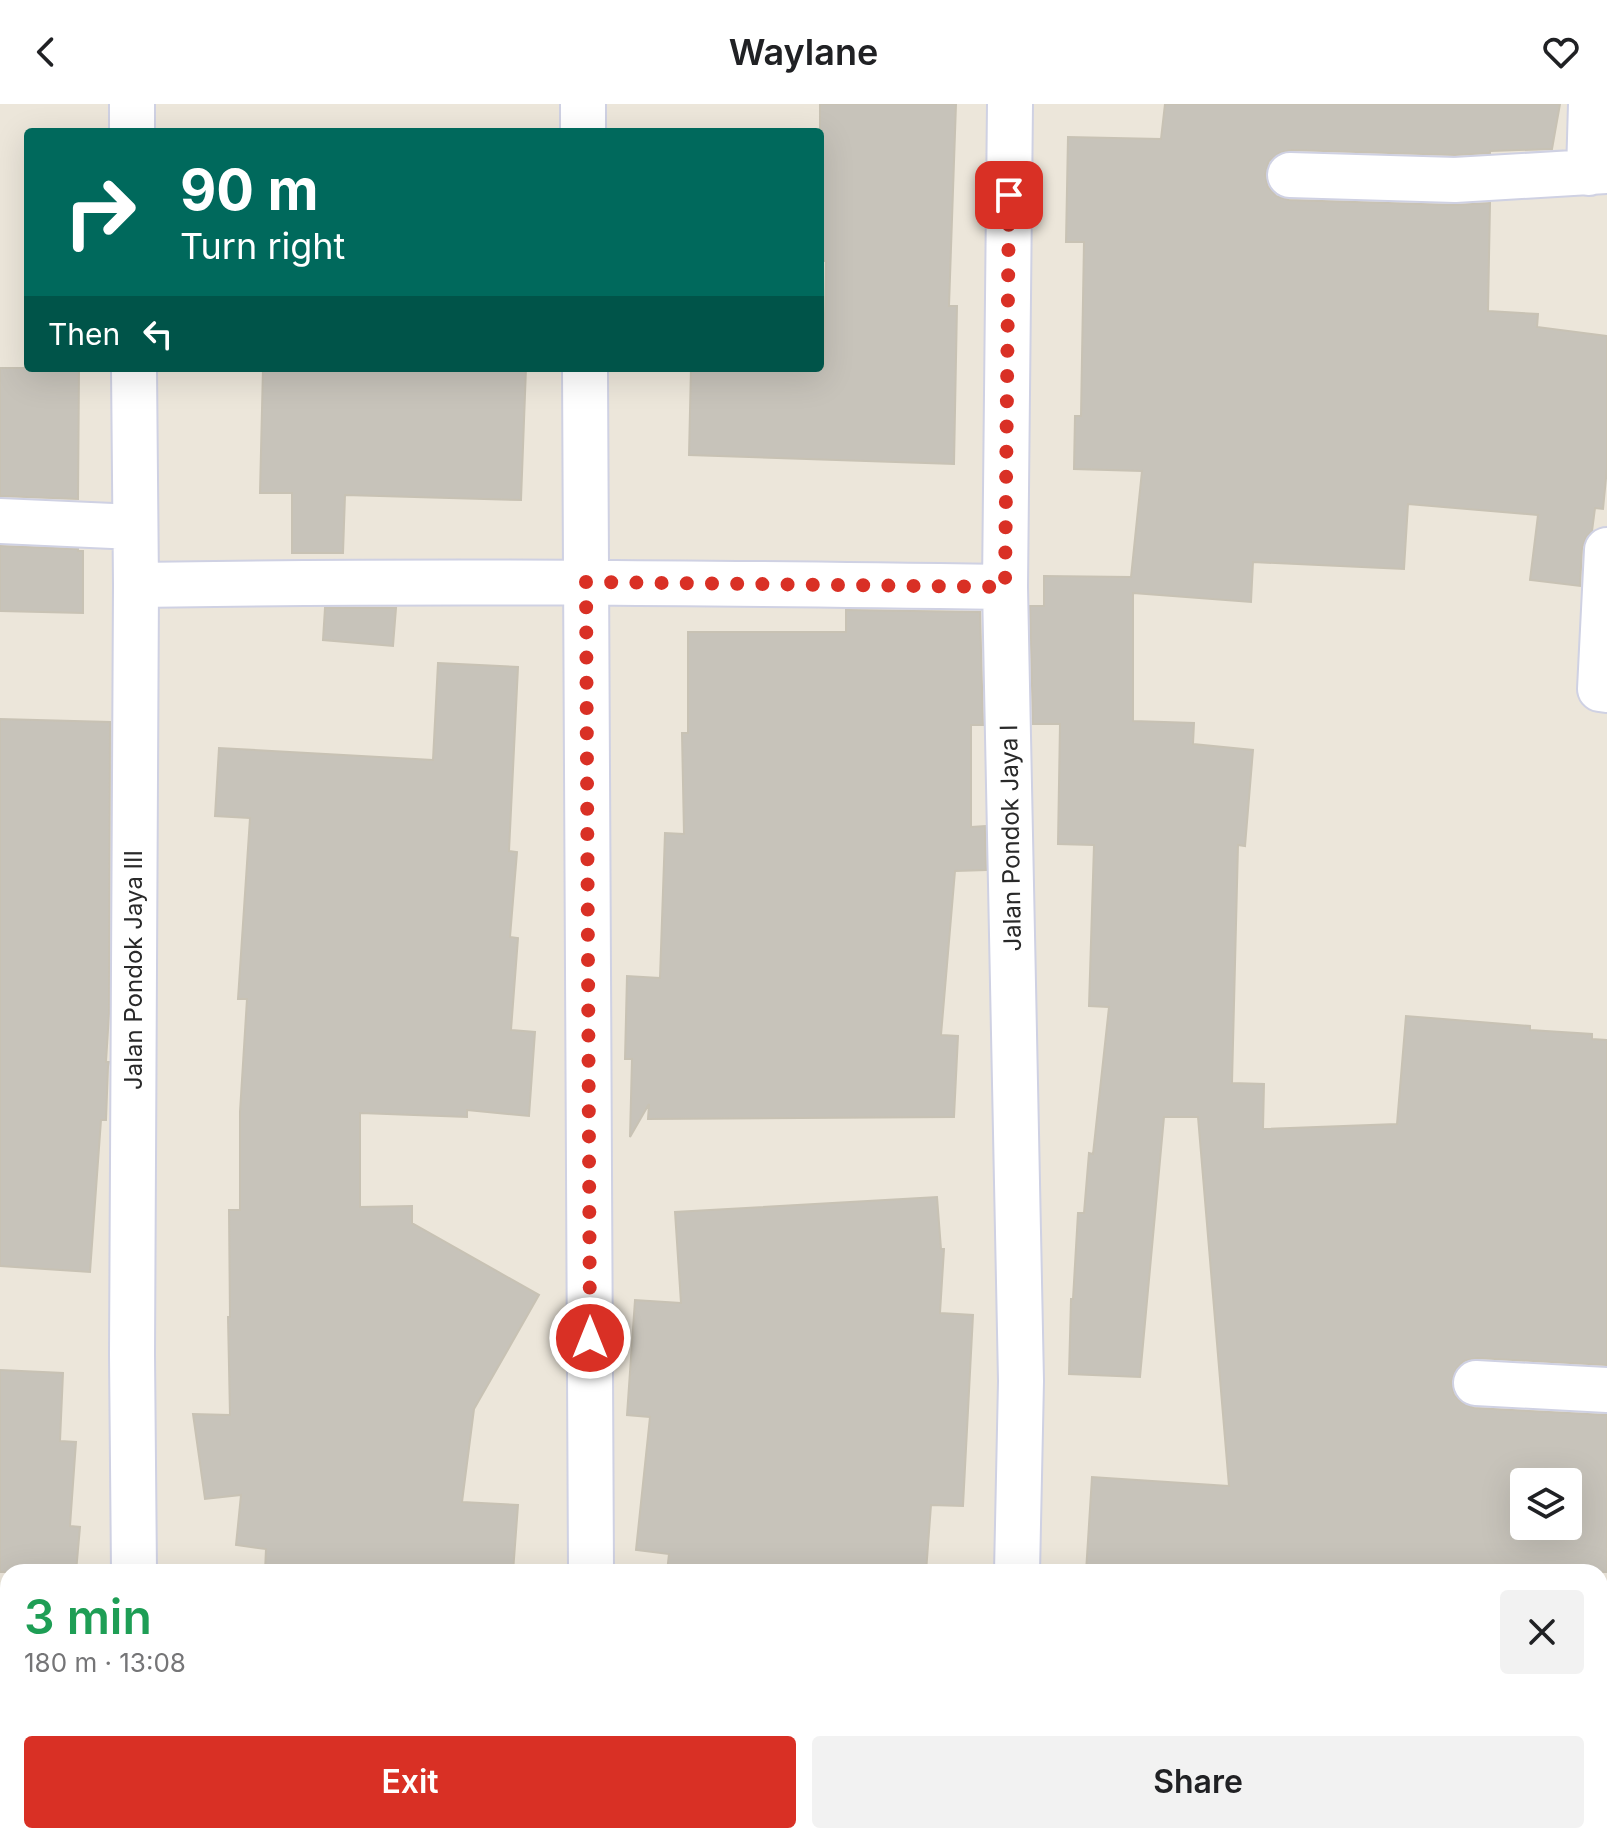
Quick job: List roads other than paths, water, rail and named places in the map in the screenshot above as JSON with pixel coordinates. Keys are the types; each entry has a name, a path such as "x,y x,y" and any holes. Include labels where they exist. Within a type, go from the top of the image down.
{"street":[{"path":"132,104 132,128"},
{"path":"583,104 583,128"},
{"name":"Jalan Pondok Jaya I","path":"1010,104 1005,587 1021,1381 1017,1564"},
{"path":"1290,175 1455,180 1598,172 1591,104"},
{"name":"Jalan Pondok Jaya III","path":"134,372 134,1564"},
{"path":"585,372 591,1564"},
{"path":"0,521 135,527"},
{"path":"1607,550 1600,689 1607,690"},
{"path":"136,585 334,581 1005,587"},
{"path":"1476,1383 1607,1390"}]}
